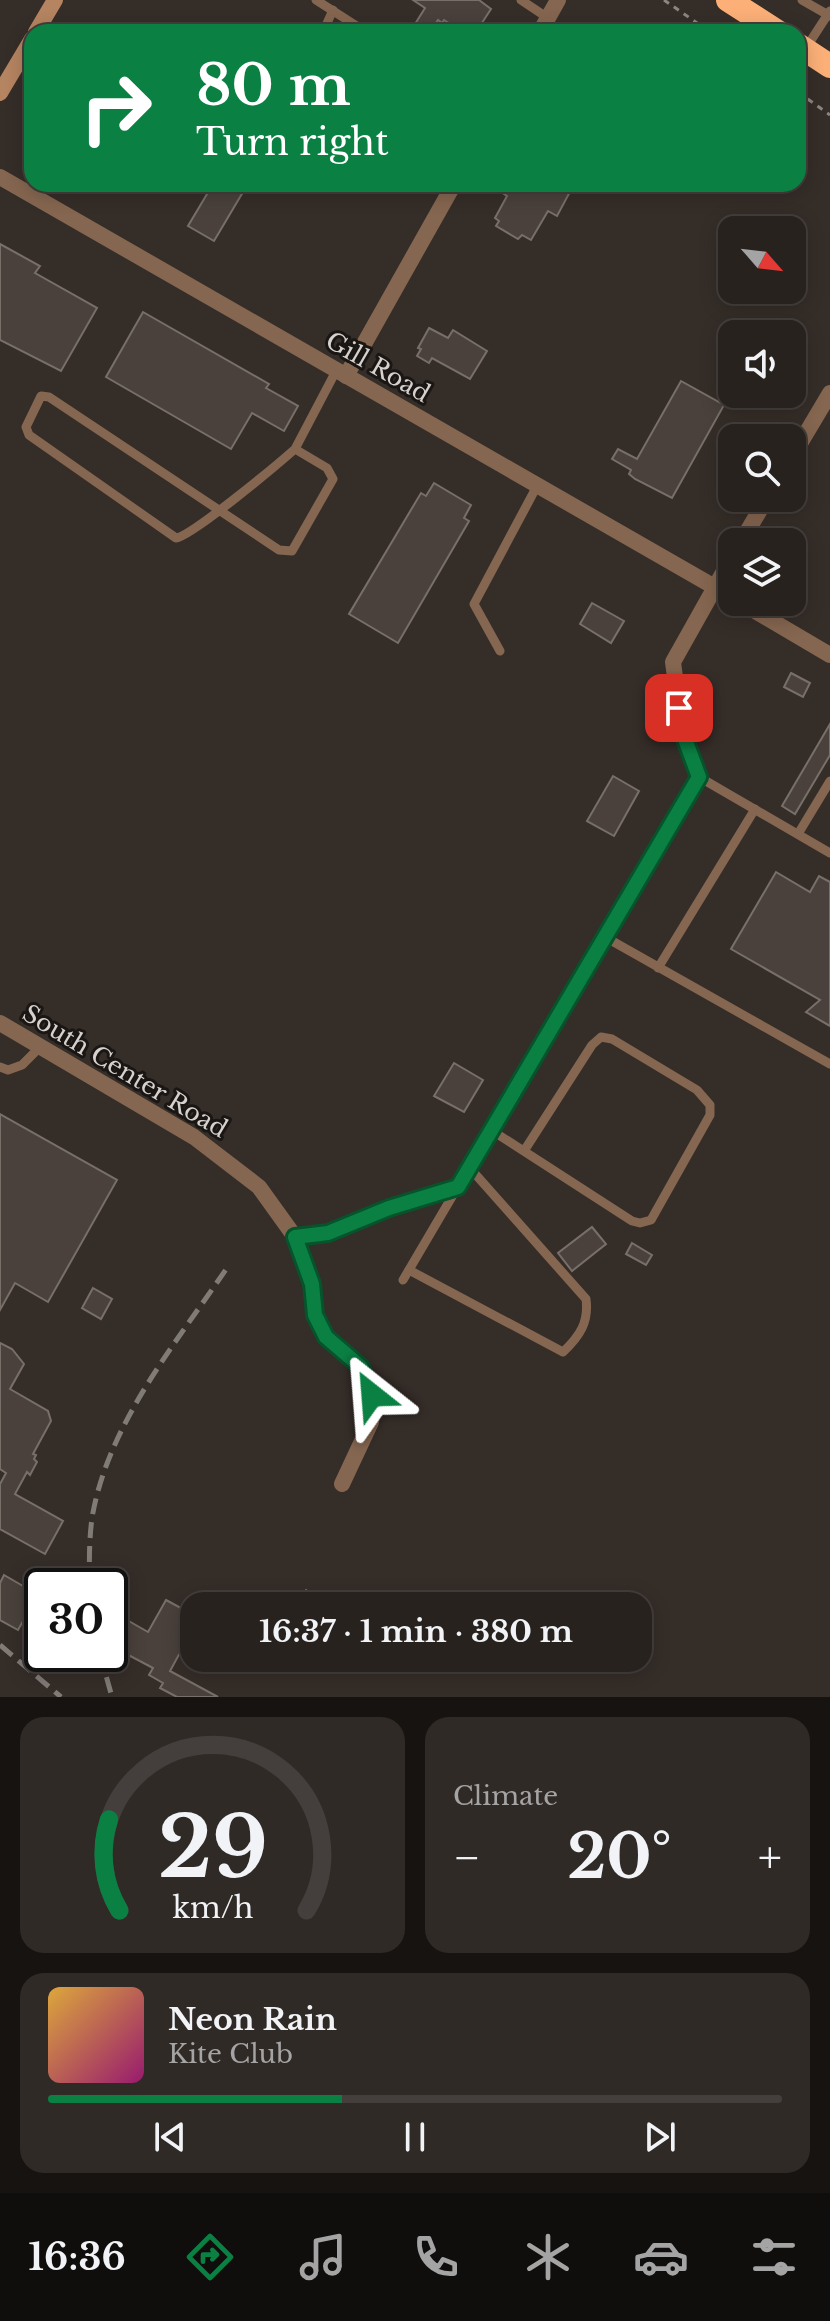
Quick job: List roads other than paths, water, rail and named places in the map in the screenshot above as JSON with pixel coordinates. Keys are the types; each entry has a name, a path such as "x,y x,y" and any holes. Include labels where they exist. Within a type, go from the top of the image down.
{"highway":[{"path":"743,4 768,24"},
{"path":"806,50 830,66"}],"main road":[{"path":"41,24 55,0"},
{"path":"0,93 24,52"}],"street":[{"path":"545,24 558,0"},
{"name":"Gill Road","path":"0,177 24,191"},
{"name":"Gill Road","path":"26,192 718,589"},
{"path":"341,373 450,192"},
{"path":"806,433 830,393"},
{"path":"699,777 682,731 673,662 718,580"},
{"path":"764,616 830,655"},
{"name":"South Center Road","path":"0,1023 194,1137 259,1187 295,1237 312,1284 315,1315 326,1337 361,1367 372,1395 371,1422 342,1484"}],"lane":[{"path":"316,0 354,24"},
{"path":"802,0 829,14 806,42"},
{"path":"527,2 543,24"},
{"path":"327,24 333,10"},
{"path":"295,449 327,468 333,479 292,551 279,550 218,509 49,397 41,396 26,427 29,435 176,538 184,537 218,509 259,480 295,449 341,373"},
{"path":"500,651 474,604 537,486"},
{"path":"403,1280 699,777 830,853"},
{"path":"798,834 830,781"},
{"path":"658,968 755,809"},
{"path":"605,937 830,1064"},
{"path":"491,1130 632,1221 640,1223 651,1220 710,1115 710,1105 697,1090 612,1039 601,1037 592,1045 524,1151"},
{"path":"0,1067 8,1070 22,1065 40,1047"},
{"path":"409,1270 563,1352 584,1326 588,1313 586,1299 469,1167"},
{"path":"295,1237 328,1233 389,1208 458,1187"}],"railway":[{"path":"90,1568 92,1518 100,1483 113,1449 147,1385 229,1265"},
{"path":"0,1645 61,1697"},
{"path":"105,1672 112,1697"}]}
